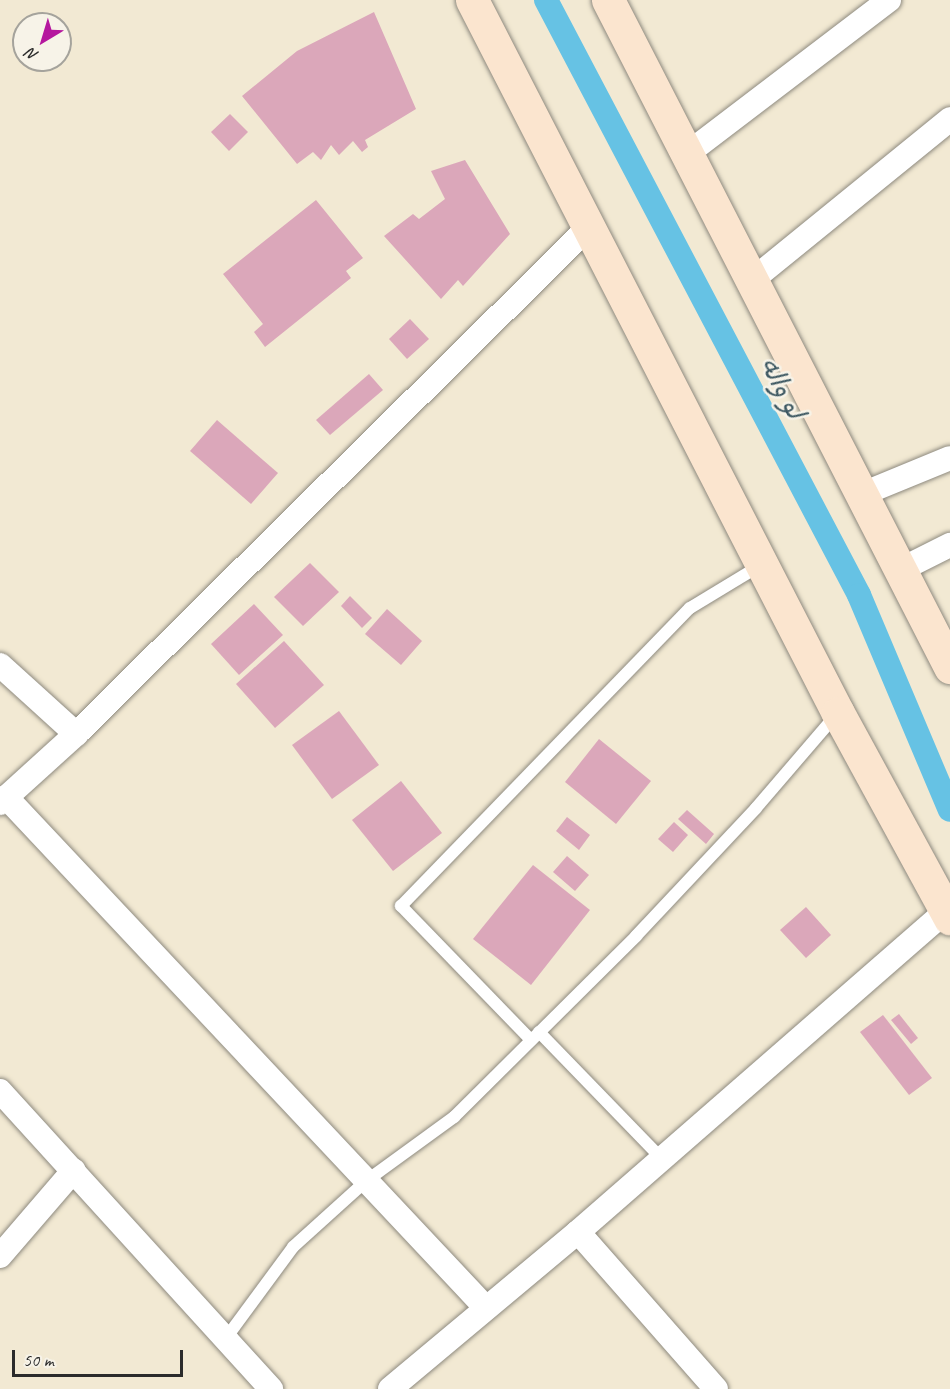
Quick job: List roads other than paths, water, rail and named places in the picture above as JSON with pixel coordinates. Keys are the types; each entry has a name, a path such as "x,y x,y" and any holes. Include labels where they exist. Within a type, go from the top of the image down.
{"street":[{"path":"392,1388 578,1232 947,915 761,565 587,229 472,0"},
{"path":"608,0 860,495 902,569 950,667"},
{"path":"687,154 889,0"},
{"path":"751,281 950,119"},
{"path":"486,1308 3,800 76,734 587,229"},
{"path":"860,495 950,458"},
{"path":"902,569 950,545"},
{"path":"0,665 76,734"},
{"path":"0,1091 271,1389"},
{"path":"0,1256 74,1170"},
{"path":"578,1232 716,1389"}],"lane":[{"path":"662,1159 401,906 690,608 761,565"},
{"path":"226,1338 293,1247 366,1181 454,1117 676,893 838,712"}],"waterway":[{"name":"لو واله","path":"546,0 859,595 950,810"}]}
